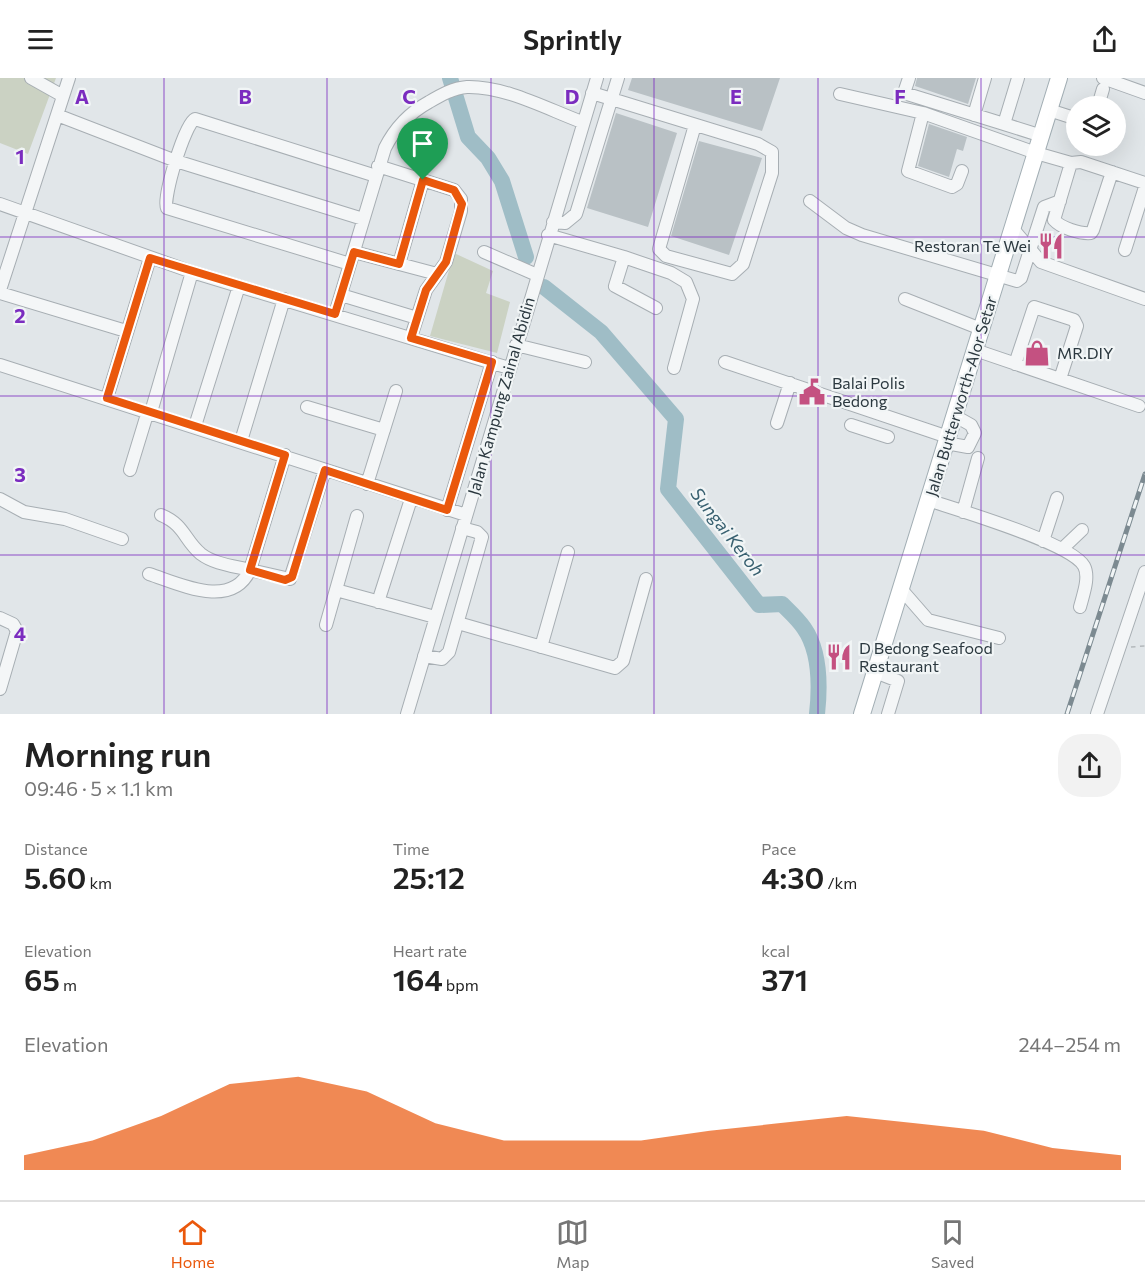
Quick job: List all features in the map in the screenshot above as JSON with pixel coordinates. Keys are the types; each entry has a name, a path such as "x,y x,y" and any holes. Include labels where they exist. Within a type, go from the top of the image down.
{"main road":[{"name":"Jalan Butterworth-Alor Setar","path":"863,708 1050,110 1058,78"}],"street":[{"path":"31,78 63,96"},
{"path":"69,78 0,292 126,330"},
{"name":"Jalan Kampung Zainal Abidin","path":"407,714 548,235 597,78"},
{"path":"553,222 565,223 576,214 618,78"},
{"path":"909,78 904,93 1041,136"},
{"path":"974,115 985,78"},
{"path":"1004,124 1018,78"},
{"path":"1103,83 1133,83 1145,93"},
{"path":"335,314 377,171 389,140 403,121 422,105 454,89 502,94 582,122"},
{"path":"592,93 758,144 773,154 772,173 742,264 732,274 666,256 659,249 695,125"},
{"path":"840,94 923,113 1036,153 1071,163 1082,162 1145,183"},
{"path":"1050,110 1066,115"},
{"path":"923,113 908,171 952,187 957,184 962,171"},
{"path":"57,115 176,161 363,219"},
{"path":"350,264 167,208 165,201 189,124 195,119 377,171 423,180 454,190 462,199 446,262 426,290 411,338"},
{"path":"1071,163 1055,222 1091,234 1112,172"},
{"path":"399,264 423,180"},
{"path":"1125,250 1141,216 1145,187"},
{"path":"810,201 836,221 862,235 1019,281 1044,207 1060,201"},
{"path":"0,204 192,272 509,368"},
{"path":"1012,229 1030,252 1044,263 1145,299"},
{"path":"548,235 671,273 686,282 693,299 674,368"},
{"path":"354,252 437,274"},
{"path":"484,252 537,275"},
{"path":"624,257 615,286 656,308"},
{"path":"107,398 126,330 150,258"},
{"path":"130,470 192,272"},
{"path":"195,426 239,286"},
{"path":"341,295 417,318"},
{"path":"241,441 284,299"},
{"path":"905,299 981,329"},
{"path":"1015,364 1034,308 1077,322 1060,379"},
{"path":"516,345 585,362"},
{"path":"975,350 1139,406"},
{"path":"447,510 492,362"},
{"path":"724,362 874,412 968,447 975,433 971,425 955,416"},
{"path":"0,365 150,411 411,499 466,515"},
{"path":"777,423 790,383"},
{"path":"367,484 396,391"},
{"path":"307,407 384,430"},
{"path":"868,431 874,412"},
{"path":"851,425 888,437"},
{"path":"149,574 194,588 222,592 239,587 250,570 285,455"},
{"path":"963,512 978,458"},
{"path":"161,515 177,524 204,556 285,580 292,577 325,470"},
{"path":"1043,541 1057,498"},
{"path":"0,499 24,512 65,519 122,539"},
{"path":"378,602 411,499"},
{"path":"928,500 1043,541 1078,559 1085,568 1087,576 1080,607"},
{"path":"326,625 357,516"},
{"path":"424,656 437,659 446,656 458,623 482,537 477,532 462,528"},
{"path":"1062,549 1082,530"},
{"path":"541,647 568,552"},
{"path":"1097,714 1145,572"},
{"path":"458,623 615,668 619,666 646,579"},
{"path":"901,589 927,620 999,638"},
{"path":"336,590 435,617"},
{"path":"0,618 13,624 17,631 1,683"},
{"path":"863,708 890,713 898,681 875,672"}],"green space":[{"path":"0,78 56,78 28,154 0,143"},
{"path":"454,253 493,271 486,293 510,302 497,353 430,336"}],"building":[{"path":"632,78 780,78 762,131 628,90"},
{"path":"917,78 976,78 968,104 915,86"},
{"path":"616,113 677,133 648,227 587,208"},
{"path":"929,124 967,137 963,151 957,149 949,177 918,166"},
{"path":"699,141 762,158 729,255 671,236"}],"waterway":[{"name":"Sungai Keroh","path":"450,78 468,137 488,158 502,181 526,257"},
{"name":"Sungai Keroh","path":"544,287 601,332 676,419 668,489 759,605 782,604 804,628 813,647 818,670 817,714"}],"railway":[{"path":"1067,714 1145,474"}],"place":[{"name":"Restoran Te Wei","path":"1051,246"},
{"name":"MR.DIY","path":"1037,353"},
{"name":"Balai Polis Bedong","path":"812,392"},
{"name":"D Bedong Seafood Restaurant","path":"839,657"}],"route":[{"path":"423,180 454,190 462,199 462,204 446,262 426,290 411,338 492,362 447,510 325,470 292,577 285,580 250,570 285,455 107,398 126,330 150,258 335,314 354,252 399,264 423,180"}]}
